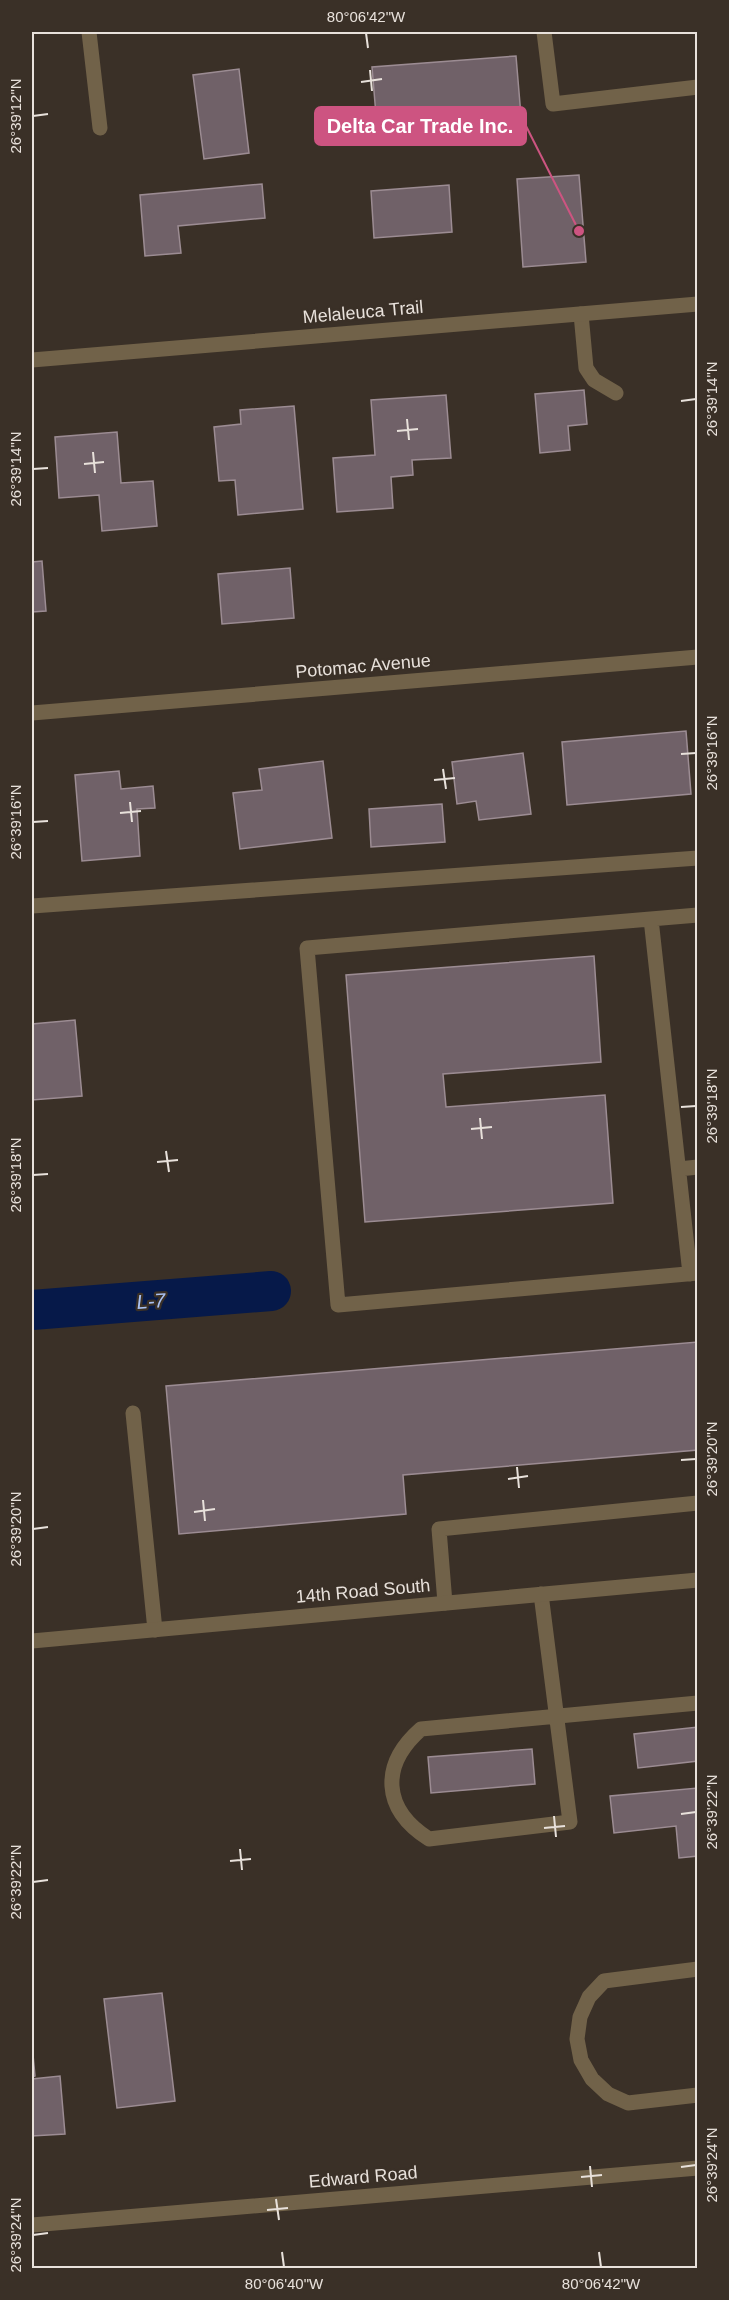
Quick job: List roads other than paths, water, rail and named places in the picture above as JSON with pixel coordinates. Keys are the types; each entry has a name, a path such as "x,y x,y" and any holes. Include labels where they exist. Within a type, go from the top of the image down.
{"street":[{"path":"89,32 100,128"},
{"path":"544,32 553,104 698,87"},
{"name":"Melaleuca Trail","path":"32,360 698,304"},
{"path":"581,314 586,368 594,380 616,393"},
{"name":"Potomac Avenue","path":"32,713 698,657"},
{"path":"32,906 698,858"},
{"path":"651,919 679,1168 694,1274 338,1305 307,948 698,915"},
{"path":"679,1168 698,1167"},
{"path":"133,1413 156,1630"},
{"path":"445,1603 439,1529 698,1503"},
{"name":"14th Road South","path":"32,1641 698,1580"},
{"path":"541,1594 555,1717 570,1822 429,1839 413,1828 401,1814 393,1796 392,1776 397,1758 407,1742 421,1729 555,1717 698,1703"},
{"path":"698,1969 604,1981 589,1997 580,2017 577,2039 581,2060 592,2079 608,2094 628,2103 698,2095"},
{"name":"Edward Road","path":"32,2225 698,2168"}],"waterway":[{"name":"L-7","path":"32,1310 271,1291"}],"place":[{"name":"Delta Car Trade Inc.","path":"579,231"}]}
